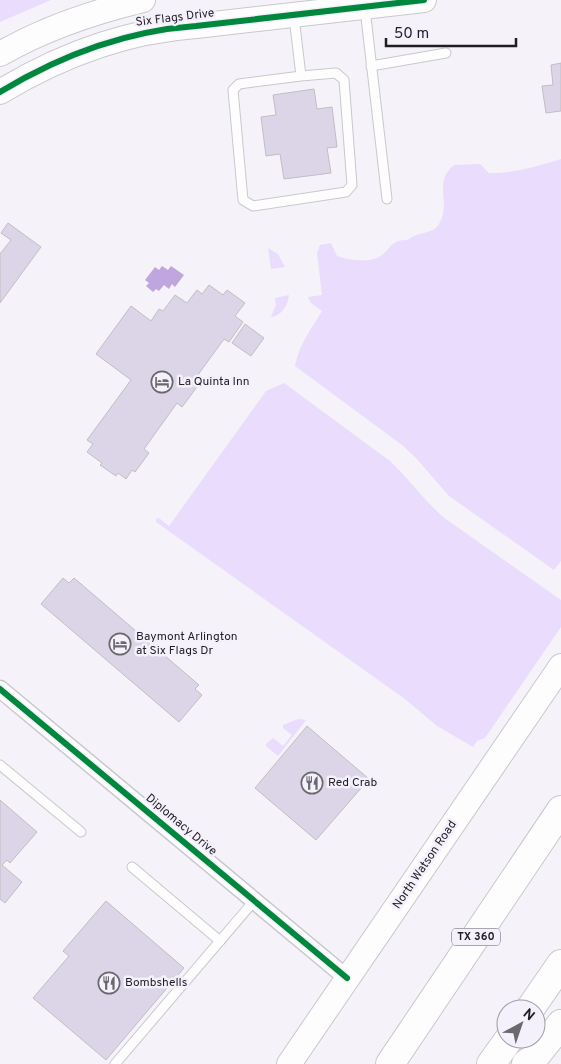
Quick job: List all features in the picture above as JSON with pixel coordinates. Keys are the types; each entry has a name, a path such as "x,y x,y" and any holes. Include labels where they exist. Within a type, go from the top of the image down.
{"highway":[{"name":"TX 360","path":"390,1064 561,810"},
{"path":"537,999 561,964"},
{"path":"526,1064 534,1059 561,1024"},
{"path":"492,1064 502,1049"}],"street":[{"name":"Six Flags Drive","path":"6,50 71,21 143,0"},
{"name":"Six Flags Drive","path":"6,88 34,72 78,53 136,34 166,28 196,26 293,7 364,6 424,0"},
{"path":"6,50 6,88"},
{"name":"North Watson Road","path":"289,1064 561,666"},
{"name":"Diplomacy Drive","path":"0,689 347,978"}],"lane":[{"path":"364,6 387,199"},
{"path":"293,7 301,76"},
{"path":"371,66 446,53"},
{"path":"336,73 344,80 352,184 346,192 253,206 243,200 233,90 239,84 301,76 336,73"},
{"path":"0,765 81,832"},
{"path":"132,867 220,941"},
{"path":"114,1064 254,901"}],"shaded area":[{"path":"0,0 51,0 0,22"},
{"path":"561,159 561,561 554,570 449,496 402,445 295,366 302,344 322,311 311,303 308,297 322,295 317,253 320,245 331,243 337,256 352,260 375,259 394,243 429,232 439,224 444,208 444,179 454,165 480,164 489,173 498,173 525,169"},
{"path":"268,248 278,254 285,267 271,269"},
{"path":"162,266 168,270 171,266 184,275 175,287 172,284 169,289 164,285 159,291 156,289 153,292 146,286 149,283 145,280 155,267 159,270"},
{"path":"289,295 283,310 278,315 271,317 276,305 275,298"},
{"path":"284,383 390,461 443,517 561,600 561,627 485,738 477,741 473,747 437,726 405,699 156,522 156,519 159,518 169,526 266,391"},
{"path":"298,719 306,720 278,756 266,744 273,738 283,746 292,735 283,728 283,725"}],"building":[{"path":"561,63 561,111 546,113 542,86 553,85 551,65"},
{"path":"314,89 317,109 332,107 337,147 327,148 331,173 284,179 280,154 266,156 261,117 276,115 273,95"},
{"path":"8,223 41,247 0,303 0,254 11,240 1,233"},
{"name":"La Quinta Inn","path":"209,285 223,295 227,290 245,303 235,316 243,322 229,342 224,339 192,383 197,387 182,407 177,403 144,449 149,453 135,472 132,470 126,479 118,473 116,476 100,465 102,463 87,452 93,444 87,440 131,380 96,354 131,306 151,321 159,309 163,311 175,295 187,303 197,290 202,294"},
{"path":"245,324 264,338 251,356 232,343"},
{"name":"Baymont Arlington at Six Flags Dr","path":"63,578 69,583 74,578 199,685 195,689 202,695 179,722 41,604"},
{"name":"Red Crab","path":"307,726 369,779 316,840 255,788"},
{"path":"0,800 37,832 10,863 7,860 2,865 22,882 5,903 0,899"},
{"name":"Bombshells","path":"106,901 184,968 106,1060 33,998 69,956 63,951"}],"cycle path":[{"path":"0,92 70,56 119,39 144,33 424,0"},
{"path":"0,689 347,978"}],"place":[{"name":"La Quinta Inn","path":"162,382"},
{"name":"Baymont Arlington at Six Flags Dr","path":"120,644"},
{"name":"Red Crab","path":"312,783"},
{"name":"Bombshells","path":"109,983"}]}
